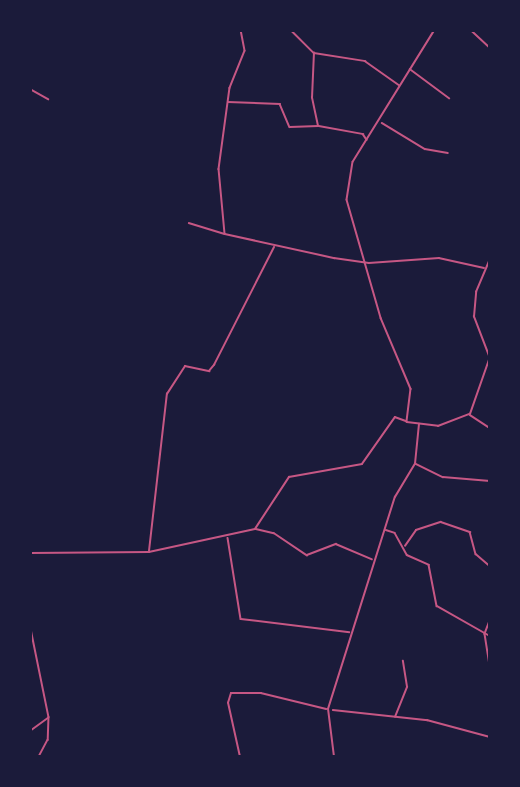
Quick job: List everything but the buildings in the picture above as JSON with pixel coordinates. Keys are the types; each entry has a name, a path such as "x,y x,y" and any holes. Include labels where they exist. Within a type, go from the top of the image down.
{"street":[{"path":"225,234 218,178 228,102 245,51 241,30"},
{"path":"291,30 314,53 365,60 399,86"},
{"path":"407,422 411,389 381,318 369,263 347,192 353,162 381,123 399,86 435,30"},
{"path":"471,30 490,48"},
{"path":"314,53 312,98 318,126"},
{"path":"410,69 449,98"},
{"path":"30,89 48,99"},
{"path":"228,102 280,104 288,126 318,126 363,134 368,142"},
{"path":"381,123 425,149 448,153"},
{"path":"189,224 274,247 369,263 440,258 484,268"},
{"path":"149,552 167,394 185,366 209,370 214,365 274,247"},
{"path":"255,529 289,477 362,464 395,417 407,422 452,424 470,414 490,357 477,336 474,317 484,268 489,260"},
{"path":"470,414 475,423 490,428"},
{"path":"334,757 330,709 350,633 384,529 415,464 419,423"},
{"path":"415,464 443,477 490,481"},
{"path":"405,547 416,530 441,522 470,532 477,555 490,566"},
{"path":"30,553 149,552 255,529 274,533 307,555 336,544 374,559"},
{"path":"384,529 405,547 407,555 432,570 437,606 490,636"},
{"path":"228,536 241,619 350,633"},
{"path":"490,621 485,634 490,665"},
{"path":"30,624 49,717 48,740 39,757"},
{"path":"395,718 407,687 403,661"},
{"path":"240,757 228,703 231,693 261,693 330,709 427,720 490,736"},
{"path":"30,731 49,717"}]}
